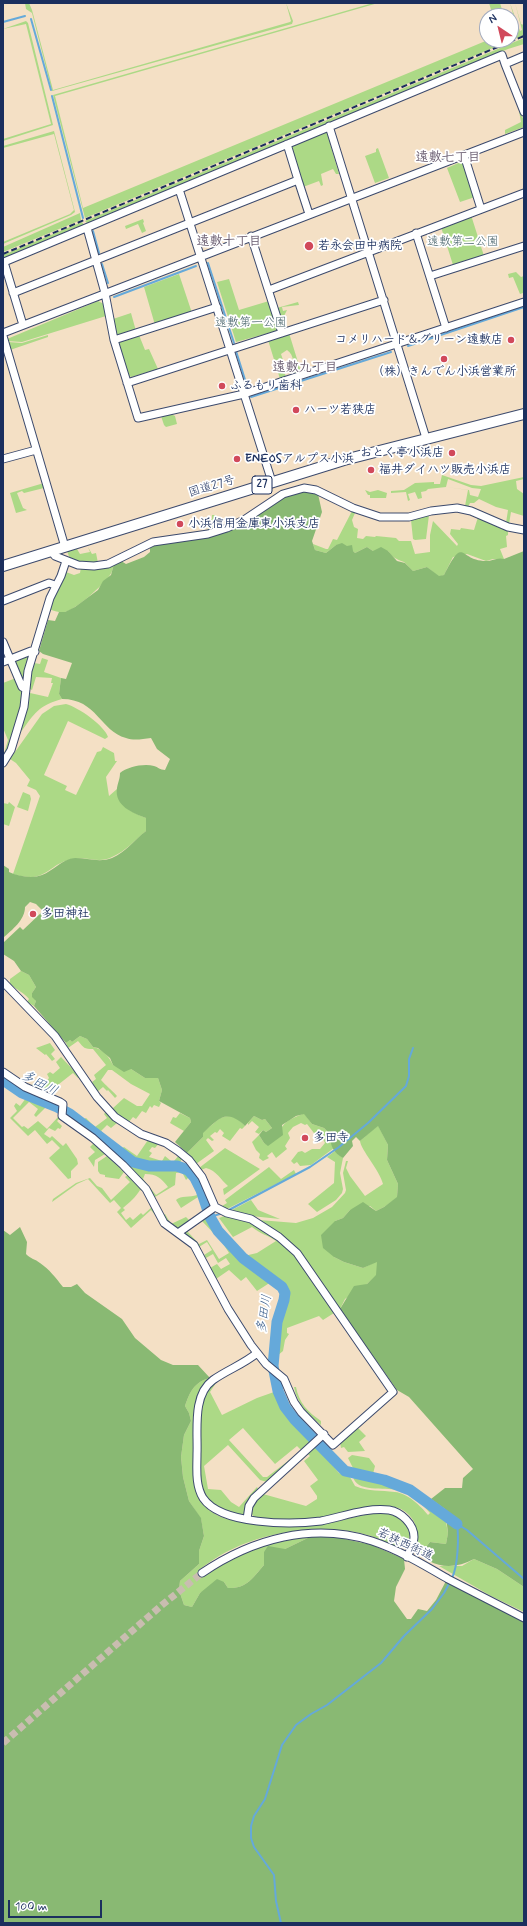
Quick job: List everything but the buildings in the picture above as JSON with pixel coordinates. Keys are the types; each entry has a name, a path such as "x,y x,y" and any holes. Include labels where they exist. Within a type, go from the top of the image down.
{"highway":[{"name":"国道27号","path":"3,566 344,460 524,414"}],"street":[{"path":"23,326 4,262 502,55 524,112"},
{"path":"505,64 524,56"},
{"path":"329,126 426,438"},
{"path":"65,547 3,334 105,292 524,132"},
{"path":"287,144 309,214"},
{"path":"464,155 481,208"},
{"path":"14,294 190,222 298,180"},
{"path":"179,189 272,482"},
{"path":"268,290 481,208 524,193"},
{"path":"87,228 105,292 114,340 138,418 244,394 398,345 524,302"},
{"path":"416,233 446,328"},
{"path":"251,236 282,332"},
{"path":"430,276 524,246"},
{"path":"127,383 384,300"},
{"path":"114,340 217,307"},
{"path":"3,460 36,450"},
{"path":"51,551 55,556 66,561 83,565 100,566 116,562 153,542 219,531 244,520 283,494 304,488 316,490 353,508 380,517 409,517 436,510 457,508 471,511 508,527 524,530"},
{"path":"3,763 11,750 26,697 28,672 50,598 55,585 61,576 66,561"},
{"path":"3,601 49,583 55,585"},
{"path":"3,642 6,660 22,687 26,689"},
{"path":"6,660 31,651 35,652"},
{"path":"3,982 55,1036 97,1097 115,1117 141,1134 166,1143 178,1150 189,1160 202,1177 213,1208"},
{"path":"3,1072 25,1087 60,1102 62,1116 93,1138 151,1196 164,1223 194,1245 228,1309 257,1353 271,1369 279,1374 288,1384 297,1407 333,1445 393,1392 298,1253 279,1237 251,1219 213,1208"},
{"path":"178,1233 213,1208"},
{"path":"257,1353 248,1361 209,1383 201,1395 198,1415 197,1478 201,1493 210,1506 219,1512 248,1519 304,1522 370,1511 389,1510 404,1517 412,1529 413,1544 407,1557"},
{"path":"248,1519 250,1506 254,1498 323,1436"},
{"name":"若狭西街道","path":"202,1572 223,1558 251,1545 276,1538 306,1534 339,1534 360,1538 382,1545 524,1618"}],"green space":[{"path":"25,3 29,3 32,10 53,90 290,22 286,3 293,21 292,24 52,91 32,13 26,9"},
{"path":"373,3 378,3 55,96 83,208 479,44 479,48 493,48 85,218 53,95"},
{"path":"489,3 500,3 502,8 491,8"},
{"path":"519,17 521,24 524,25 524,35 519,37 519,28 520,31 522,30"},
{"path":"26,21 28,23 53,125 3,141 3,139 51,124 26,24 3,29"},
{"path":"524,38 524,44 519,46 519,40"},
{"path":"500,48 511,48 88,224 85,221"},
{"path":"519,111 524,120 524,127 505,134 505,130 521,122"},
{"path":"54,131 75,212 3,244 3,242 70,214 74,210 54,134 3,148 3,146"},
{"path":"323,132 327,133 339,174 336,174 333,169 321,174 323,185 321,186 319,181 303,187 291,148 292,145"},
{"path":"378,148 389,178 375,183 365,156 376,152 376,149"},
{"path":"463,161 475,197 460,202 447,168"},
{"path":"80,213 81,220 3,252 3,247"},
{"name":"遠敷第二公園","path":"471,215 484,256 453,265 441,227"},
{"path":"143,219 146,231 142,233 138,224 126,229 125,226"},
{"path":"82,222 85,226 3,259 3,255"},
{"path":"516,272 521,277 524,276 524,297 523,293 520,294 513,277 509,278 508,274"},
{"path":"179,274 192,313 155,325 144,287"},
{"name":"遠敷第一公園","path":"229,279 239,310 269,301 278,328 276,331 236,342 217,282"},
{"path":"98,301 104,304 106,316 22,342 7,341 7,339"},
{"path":"298,302 299,305 282,307 283,311 287,310 284,316 285,320 282,325 277,308"},
{"path":"131,313 136,331 120,336 116,334 113,319"},
{"path":"289,333 301,372 295,374 293,358 287,350 281,354 283,360 281,363 286,377 280,379 268,340"},
{"path":"48,335 48,337 10,350 8,342 22,343"},
{"path":"139,335 145,350 149,349 158,369 131,377 128,375 118,344 120,341"},
{"path":"171,414 175,416 177,424 166,427 161,416"},
{"path":"442,475 471,485 481,486 524,477 524,479 516,481 517,489 524,494 524,516 511,512 509,524 506,523 508,510 496,507 479,499 474,503 470,503 468,507 465,506 468,490 446,487 428,489 421,492 422,498 418,499 415,492 408,494 410,500 408,501 406,492 391,493 391,491 404,490 415,483 434,482 434,484 440,484","holes":["448,479 472,488 481,489 478,497 470,495 469,490 446,487"]},
{"path":"44,483 46,493 44,488 24,493 22,491 17,493 23,508 27,510 16,513 10,493"},
{"path":"309,490 318,494 322,512 312,541 315,550 326,553 336,545 342,543 347,546 352,545 355,553 367,547 373,551 381,547 388,551 397,561 405,563 413,571 427,567 439,576 444,575 455,556 459,553 477,560 486,561 499,558 504,559 524,551 524,1587 497,1569 474,1559 463,1564 452,1566 435,1564 429,1561 426,1547 430,1542 446,1544 448,1533 445,1509 431,1499 445,1488 462,1488 463,1478 473,1469 409,1397 397,1390 340,1309 354,1286 367,1284 376,1275 377,1262 363,1268 344,1262 334,1257 323,1248 321,1235 335,1221 343,1218 350,1210 363,1202 376,1211 397,1197 398,1184 387,1160 388,1145 378,1126 360,1141 356,1137 352,1141 353,1146 343,1158 337,1154 333,1148 331,1135 324,1128 312,1124 304,1114 296,1116 282,1125 283,1135 268,1146 259,1135 263,1130 266,1132 272,1128 265,1119 262,1120 254,1116 245,1126 233,1118 228,1117 218,1120 203,1133 203,1137 187,1153 175,1142 191,1122 190,1118 159,1101 162,1090 158,1078 145,1078 131,1069 124,1072 113,1065 110,1058 98,1048 93,1047 87,1039 80,1036 72,1042 70,1040 66,1043 34,1006 36,1001 32,997 32,993 36,987 29,975 21,971 14,961 3,954 3,943 20,927 23,930 43,911 36,904 30,902 25,907 23,916 14,928 3,938 3,865 9,869 9,872 21,876 34,877 46,873 70,859 103,860 117,855 146,831 146,818 130,811 118,800 117,788 120,773 131,767 141,765 150,765 165,770 170,759 157,749 151,738 138,740 126,738 110,729 91,709 83,704 74,700 62,699 59,694 61,678 66,679 72,663 43,654 39,651 48,620 55,621 59,612 65,612 75,607 98,590 103,581 111,575 114,564 121,561 126,564 144,557 150,552 150,545 213,534 282,498"},
{"path":"365,490 370,492 378,490 387,493 386,498 370,498 370,495 368,495"},
{"path":"352,511 355,513 352,520 354,527 358,529 357,538 363,539 366,536 376,536 396,538 399,541 411,541 415,554 430,552 430,535 433,521 457,546 458,544 450,534 451,529 460,530 461,528 474,530 478,517 508,531 508,535 506,536 507,547 500,549 504,559 493,559 486,561 467,554 453,557 444,575 439,577 427,567 413,571 404,562 395,558 388,551 373,551 367,547 355,553 347,546 336,545 326,553 315,550 313,544 328,549 333,539 337,540"},
{"path":"212,515 215,515 216,519 221,520 223,526 209,531 206,521 212,519"},
{"path":"429,515 426,539 413,539 411,520"},
{"path":"88,547 92,554 96,553 98,563 79,562 70,559 67,551 77,549 80,554 90,552"},
{"path":"114,564 107,579 76,606 65,612 57,612 49,609 66,572 74,575 80,573 81,567"},
{"path":"29,653 24,683 13,660"},
{"path":"42,658 48,660 44,672 61,678 59,694 62,699 42,707 21,732 30,693 48,697 53,683 51,683 52,678 36,677 32,690 30,689 30,677 34,663 40,664"},
{"path":"16,678 24,695 16,726 4,754 8,740 3,728 3,683"},
{"path":"66,704 77,709 97,723 108,737 105,739 68,721 44,775 67,786 65,790 76,795 97,752 101,751 103,747 114,753 115,761 117,761 106,777 109,796 117,789 120,800 127,808 146,818 146,831 122,852 107,859 73,859 65,861 40,875 33,877 24,877 13,874 40,796 36,790 27,786 30,780 16,763 10,759 42,714 54,706"},
{"path":"23,792 30,795 31,799 28,811 17,807"},
{"path":"9,802 15,807 9,826 3,824 3,803 8,804"},
{"path":"21,971 29,975 36,987 32,993 36,1001 34,1006 27,1002 29,999 27,997 10,984 10,979"},
{"path":"80,1036 87,1039 93,1047 103,1051 113,1065 131,1069 145,1078 158,1078 162,1090 159,1101 161,1103 159,1107 154,1105 152,1108 150,1106 146,1113 142,1111 136,1119 133,1117 128,1123 112,1109 124,1098 137,1106 142,1106 150,1094 131,1084 112,1070 108,1070 101,1080 117,1096 115,1098 103,1087 97,1092 92,1082 96,1079 94,1075 106,1065 93,1049 84,1048 78,1041 68,1048 66,1043 70,1040 72,1042"},
{"path":"50,1043 55,1050 51,1054 55,1059 52,1061 46,1054 45,1055 36,1048"},
{"path":"61,1057 80,1077 78,1078 73,1073 54,1088 52,1087 46,1092 31,1086 36,1080 45,1083 49,1078 47,1074 50,1072 53,1074 60,1068 56,1062"},
{"path":"26,1098 47,1106 36,1117 34,1115 38,1109 29,1102 13,1118 22,1127 24,1126 28,1129 38,1121 47,1129 58,1117 60,1118 57,1121 62,1126 60,1129 58,1128 55,1131 49,1128 44,1134 50,1138 52,1136 63,1146 66,1143 77,1159 78,1164 71,1171 71,1178 68,1179 49,1158 60,1148 52,1140 47,1144 35,1130 28,1136 10,1118 17,1111 14,1106 16,1103 20,1106"},
{"path":"74,1112 84,1119 86,1118 95,1127 107,1118 104,1114 106,1112 117,1123 111,1128 107,1125 101,1131 121,1149 124,1147 137,1156 148,1140 160,1142 155,1148 152,1147 149,1151 152,1153 149,1157 162,1161 165,1156 171,1161 174,1161 180,1154 182,1158 180,1163 151,1162 140,1160 131,1156 123,1151 93,1127 79,1118"},
{"path":"180,1113 190,1118 191,1122 184,1131 170,1123 173,1117 176,1118"},
{"path":"304,1113 312,1124 324,1128 331,1135 334,1148 311,1165 300,1166 297,1162 294,1164 291,1161 298,1152 302,1151 305,1153 312,1149 320,1149 325,1143 323,1139 317,1137 307,1124 305,1125 301,1123 293,1127 288,1133 290,1138 285,1146 287,1149 276,1158 272,1152 267,1156 269,1158 263,1161 259,1158 260,1154 252,1142 259,1135 264,1143 268,1145 287,1122"},
{"path":"228,1116 237,1118 245,1126 242,1129 240,1128 230,1141 222,1136 224,1133 220,1129 217,1133 215,1132 210,1136 214,1140 212,1141 208,1138 206,1140 214,1151 196,1164 187,1153 203,1137 202,1133 220,1118"},
{"path":"254,1116 262,1120 265,1119 272,1128 266,1132 263,1130 259,1134 255,1132 259,1127 252,1121 248,1125"},
{"path":"378,1125 388,1145 387,1160 398,1184 397,1198 376,1211 370,1206 350,1210 343,1218 335,1221 334,1257 363,1268 377,1261 377,1275 345,1299 340,1309 315,1275 259,1220 296,1223 313,1218 332,1207 346,1190 343,1173 346,1161 348,1161 346,1168 350,1176 365,1196 383,1184 360,1141"},
{"path":"94,1143 105,1154 95,1160 94,1167 88,1158 95,1152 90,1147"},
{"path":"225,1148 260,1169 224,1195 223,1189 228,1186 210,1169 206,1168 201,1170 199,1168"},
{"path":"110,1149 125,1161 138,1168 181,1171 185,1172 189,1177 186,1180 182,1172 176,1173 175,1185 155,1197 148,1187","holes":["145,1174 158,1177 168,1187 156,1195 143,1179"]},
{"path":"335,1151 343,1158 340,1173 343,1189 342,1193 336,1200 317,1212 308,1204 334,1183 335,1162 327,1157"},
{"path":"107,1156 124,1172 119,1179 105,1177 105,1175 100,1174 98,1171 98,1162"},
{"path":"269,1167 281,1179 294,1170 296,1174 227,1209 222,1206 227,1203 225,1200"},
{"path":"128,1175 143,1191 140,1190 123,1208 125,1210 121,1213 126,1220 130,1217 133,1220 141,1213 143,1215 152,1207 155,1215 151,1210 131,1228 117,1212 121,1208 114,1200 110,1203 88,1179 77,1184 52,1202 53,1199 76,1183 90,1178 97,1186 102,1188 111,1200 130,1182 125,1177"},
{"path":"197,1195 198,1197 181,1208 176,1200 178,1198"},
{"path":"251,1200 258,1210 280,1219 251,1216 230,1211"},
{"path":"165,1214 171,1224 186,1217 190,1221 179,1229 172,1226 162,1215"},
{"path":"227,1215 255,1225 264,1230 279,1240 295,1254 305,1266 334,1313 323,1320 319,1316 287,1328 287,1333 289,1334 285,1340 283,1351 277,1356 280,1323 288,1292 279,1280 255,1266 244,1256 257,1253 276,1241 252,1227 233,1237 219,1218"},
{"path":"207,1216 219,1236 235,1253 243,1261 271,1282 257,1291 246,1277 241,1281 229,1270 216,1279 210,1268 217,1264 221,1269 230,1264 226,1258 218,1263 213,1254 206,1258 204,1255 212,1250 207,1242 199,1247 184,1232 188,1230 188,1232 199,1244 207,1240 219,1259 229,1253 222,1242 201,1220"},
{"path":"20,1227 27,1242 26,1254 46,1268 63,1287 71,1287 77,1284 85,1293 122,1319 135,1338 161,1360 173,1365 198,1365 210,1378 200,1382 193,1388 185,1406 191,1421 184,1435 181,1457 183,1477 189,1501 201,1518 204,1536 199,1551 199,1564 180,1581 179,1590 184,1605 192,1607 200,1593 217,1579 224,1582 228,1588 240,1587 249,1582 264,1565 264,1552 268,1546 285,1549 312,1536 340,1538 372,1545 404,1559 405,1569 396,1587 394,1601 407,1619 411,1619 418,1609 427,1611 436,1600 446,1581 524,1621 524,1923 3,1923 3,1230 10,1235"},
{"path":"210,1378 198,1395 200,1500 209,1510 230,1520 286,1524 324,1523 363,1515 379,1513 387,1514 397,1517 408,1528 410,1538 407,1543 402,1547 397,1547 377,1538 341,1530 299,1531 264,1537 230,1550 199,1570 204,1576 226,1561 250,1549 312,1536 285,1549 264,1552 264,1565 249,1582 244,1585 240,1587 228,1588 224,1582 200,1593 192,1607 184,1605 179,1590 180,1581 199,1564 199,1551 204,1536 201,1519 189,1501 183,1477 181,1457 184,1435 191,1421 185,1406 193,1388 200,1382"},
{"path":"218,1380 210,1392 222,1415 257,1398 274,1392 293,1423 311,1442 301,1450 297,1446 275,1464 243,1428 229,1440 263,1477 267,1477 292,1458 293,1460 267,1482 260,1480 228,1445 204,1466 208,1489 221,1490 231,1502 239,1507 257,1487 258,1489 243,1515 218,1507 206,1496 203,1489 200,1463 201,1417 207,1391"},
{"path":"294,1387 296,1387 299,1398 305,1407 321,1421 321,1425 300,1404"},
{"path":"356,1428 358,1428 366,1436 359,1442 365,1451 348,1452 344,1447 341,1448 340,1442"},
{"path":"316,1446 339,1473 350,1477 355,1486 370,1490 400,1493 413,1500 428,1515 430,1513 411,1496 402,1491 365,1487 359,1485 353,1476 396,1486 408,1492 445,1517 448,1533 446,1544 430,1542 426,1547 429,1561 423,1557 418,1545 417,1530 414,1522 409,1515 401,1509 392,1506 370,1507 304,1520 282,1520 254,1517 252,1514 253,1505 263,1494 306,1506 317,1499 317,1496 310,1486 318,1480 304,1461 310,1456 307,1453"},
{"path":"352,1455 369,1458 375,1466 373,1474 354,1470 348,1458"},
{"path":"474,1559 497,1569 524,1587 524,1612 491,1596 439,1566 462,1566"}],"waterway":[{"path":"3,22 25,16"},
{"path":"31,19 51,90"},
{"path":"52,96 83,218"},
{"path":"93,231 99,253"},
{"path":"208,263 234,343"},
{"path":"102,264 108,283"},
{"path":"114,297 196,266"},
{"path":"408,346 524,307"},
{"path":"236,351 247,386"},
{"path":"251,397 391,352"},
{"path":"227,1211 310,1167 339,1147 368,1123 406,1086 409,1076 409,1059 413,1048"},
{"name":"多田川","path":"3,1080 22,1093 57,1107 70,1114 133,1162 149,1166 177,1166 188,1170 195,1178 201,1190 210,1217 218,1231 243,1258 282,1287 285,1293 277,1322 273,1366 278,1391 285,1407 295,1420 345,1471 384,1480 410,1490 457,1524"},
{"path":"210,1217 223,1213"},
{"name":"多田川","path":"457,1524 467,1530 524,1579"},
{"path":"452,1578 456,1566 458,1551 457,1524"},
{"path":"281,1923 276,1901 274,1875 254,1847 251,1838 251,1826 254,1816 265,1799 282,1745 296,1725 327,1705 381,1663 404,1636 432,1609 450,1582"}],"tunnel":[{"path":"3,1743 162,1605 202,1573"}],"railway":[{"path":"3,254 524,36"}],"place":[{"name":"若永会田中病院","path":"309,246"},
{"name":"コメリハード＆グリーン遠敷店","path":"511,340"},
{"name":"（株）きんでん小浜営業所","path":"444,359"},
{"name":"ふるもり歯科","path":"222,386"},
{"name":"ハーツ若狭店","path":"296,410"},
{"name":"おとく亭小浜店","path":"452,453"},
{"name":"ENEOSアルプス小浜","path":"237,459"},
{"name":"福井ダイハツ販売小浜店","path":"371,470"},
{"name":"小浜信用金庫東小浜支店","path":"180,524"},
{"name":"多田神社","path":"33,914"},
{"name":"多田寺","path":"305,1138"}],"district":[{"name":"遠敷七丁目","path":"448,158"},
{"name":"遠敷十丁目","path":"229,242"},
{"name":"遠敷九丁目","path":"305,368"}]}
